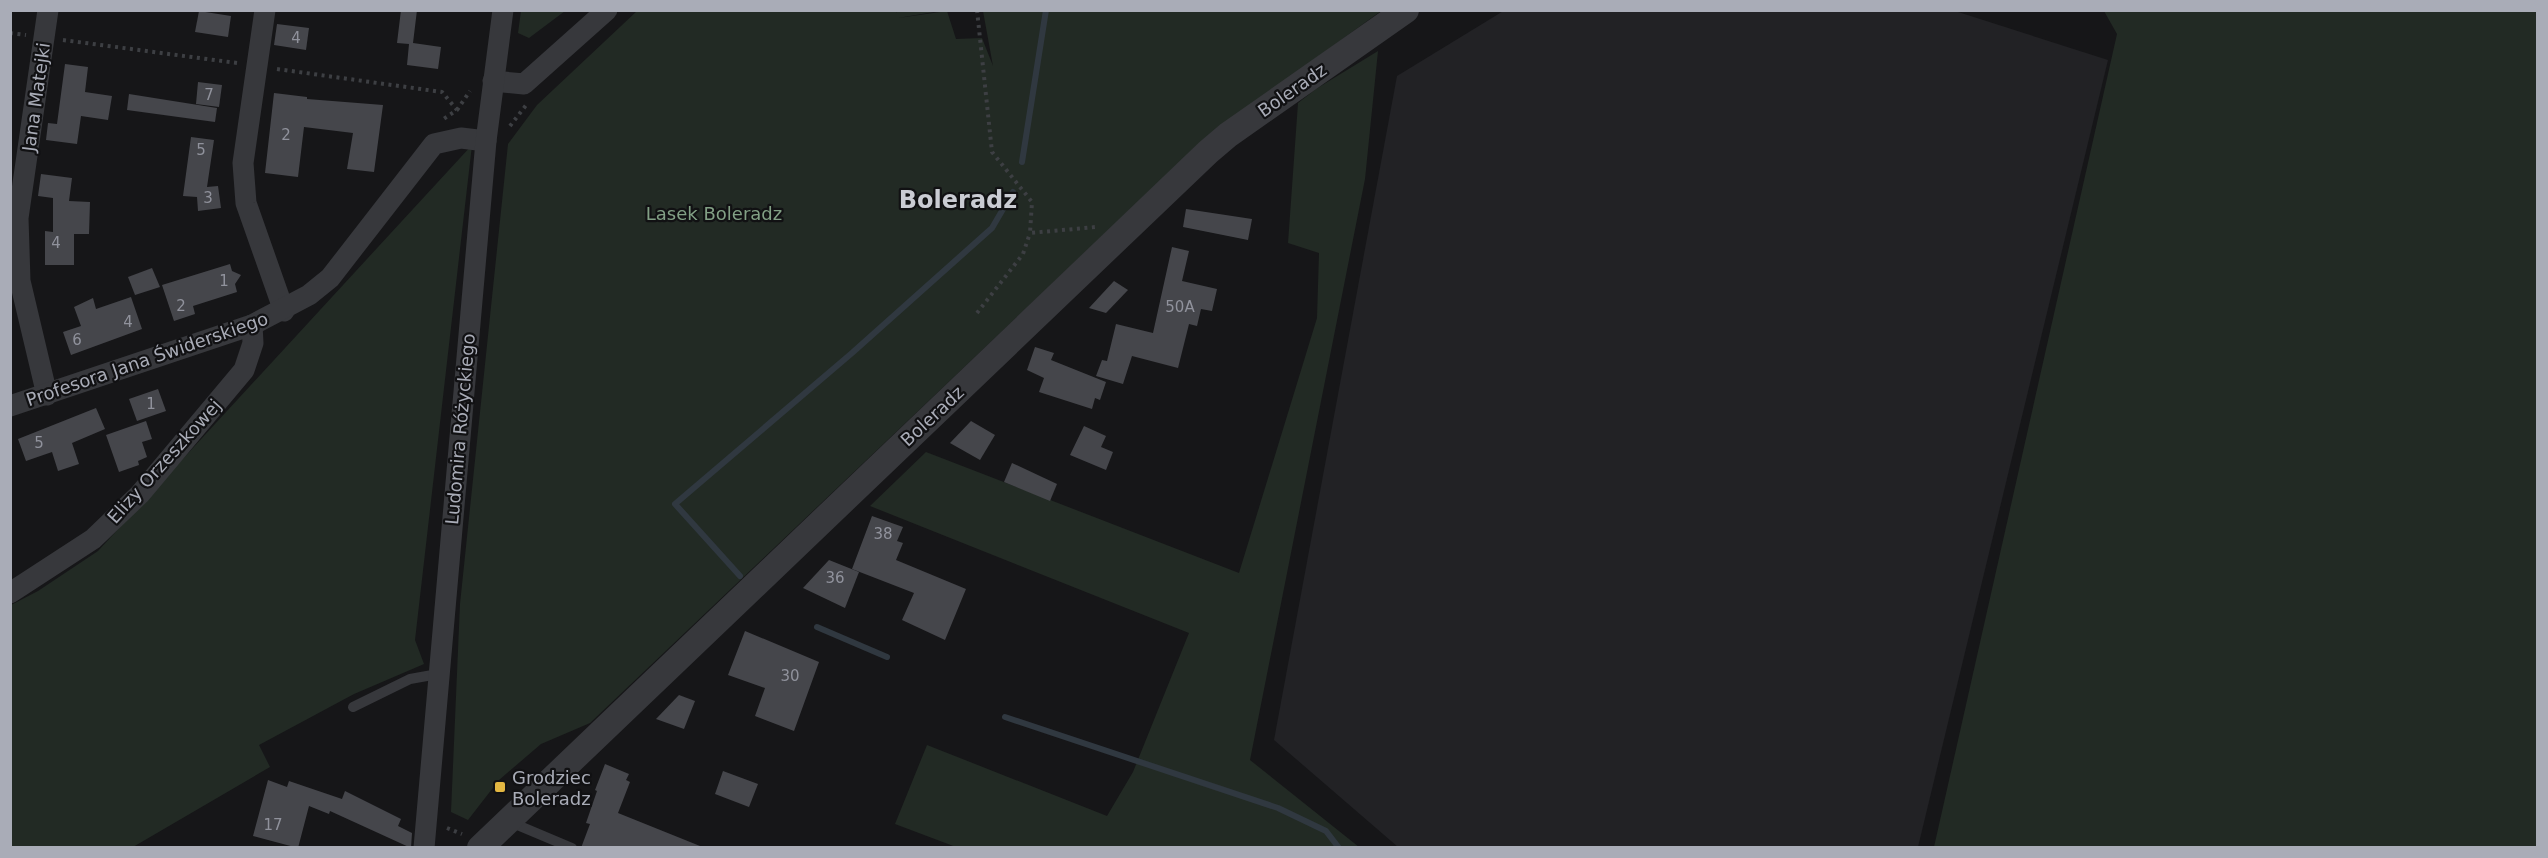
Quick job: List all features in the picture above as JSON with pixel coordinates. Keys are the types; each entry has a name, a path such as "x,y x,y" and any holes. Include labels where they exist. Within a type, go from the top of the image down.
{"street":[{"name":"Jana Matejki","path":"47,395 20,282 18,218 48,10"},
{"path":"265,10 267,67 243,163 246,203 284,311 330,278 434,144 461,138 486,141"},
{"name":"Ludomira Różyckiego","path":"424,848 486,141 503,10"},
{"path":"493,81 524,84 608,10"},
{"name":"Boleradz","path":"472,841 507,821 1228,135 1406,10"},
{"name":"Profesora Jana Świderskiego","path":"10,406 252,325 284,311"},
{"name":"Elizy Orzeszkowej","path":"10,593 93,539 140,494 244,370 253,343 252,325"}],"lane":[{"path":"353,707 410,679 438,674"},
{"path":"507,821 572,848"}],"path":[{"path":"977,10 992,152 1032,202 1030,233 1023,254 977,313"},
{"path":"68,41 442,92 457,110 440,121"},
{"path":"509,127 529,102"},
{"path":"1030,233 1109,227 1119,237"},
{"path":"442,820 444,827 472,841"}],"shaded area":[{"path":"1505,10 1955,11 2108,60 1918,847 1398,847 1274,740 1397,76"}],"green space":[{"path":"521,10 565,11 529,38 518,33"},
{"name":"Lasek Boleradz","path":"896,10 897,13 897,11 940,11 898,18 947,11 956,39 982,38 993,66 983,11 1381,11 1202,141 590,723 541,744 499,780 468,820 451,812 460,604 508,144 537,105 637,11"},
{"path":"2104,11 2537,11 2537,847 1934,847 2117,34"},
{"path":"1378,51 1365,179 1250,760 1359,847 956,847 895,824 927,745 1107,816 1133,772 1189,633 870,506 926,452 1239,573 1317,318 1319,253 1288,243 1298,103 1316,89"},
{"path":"472,145 415,640 424,664 354,694 259,745 270,767 133,847 11,848 11,605 38,591 98,551"}],"building":[{"path":"401,10 417,10 413,43 441,47 438,69 407,65 409,44 397,43"},
{"path":"199,11 231,16 228,37 195,32"},
{"path":"277,24 309,28 306,50 274,45"},
{"path":"65,64 88,67 85,92 112,96 108,120 81,116 77,144 46,140 48,123 57,124"},
{"path":"198,82 222,85 219,107 196,104"},
{"path":"274,93 307,97 307,99 383,105 374,172 347,169 353,133 304,127 298,177 265,173"},
{"path":"129,94 217,108 215,122 127,110"},
{"path":"191,137 214,140 207,187 218,186 221,208 198,211 197,197 183,196"},
{"path":"41,174 72,178 69,201 90,202 89,234 74,234 74,265 45,265 45,231 53,232 53,198 38,196"},
{"path":"1186,209 1252,219 1248,240 1183,227"},
{"path":"1172,247 1189,251 1182,281 1217,289 1212,311 1201,309 1197,326 1189,324 1178,368 1132,356 1123,384 1096,376 1102,360 1107,361 1116,324 1153,333"},
{"path":"230,264 232,271 241,275 235,284 237,292 193,306 195,314 174,321 162,285"},
{"path":"152,268 160,287 135,295 128,277"},
{"path":"1114,281 1128,290 1106,313 1089,308"},
{"path":"131,297 142,329 71,355 63,332 81,326 74,307 93,298 96,309"},
{"path":"1035,347 1054,353 1051,360 1106,382 1100,400 1095,398 1092,409 1039,392 1044,378 1027,370"},
{"path":"158,389 166,411 137,421 129,399"},
{"path":"96,408 105,429 72,443 79,464 58,471 52,452 26,461 18,439"},
{"path":"146,421 152,439 142,442 147,457 138,461 139,465 119,472 106,435"},
{"path":"971,421 995,435 980,460 950,443"},
{"path":"1084,426 1106,436 1101,447 1113,452 1106,470 1070,455"},
{"path":"1012,463 1057,484 1050,501 1004,482"},
{"path":"872,516 903,527 897,541 903,543 896,560 966,589 945,640 902,620 914,593 852,569"},
{"path":"829,560 859,572 845,608 803,588"},
{"path":"745,631 819,662 794,731 755,716 765,688 728,675"},
{"path":"679,695 695,701 684,729 656,719"},
{"path":"605,764 629,774 626,780 630,782 618,813 705,848 581,848 590,824 586,823 597,791 595,790"},
{"path":"723,771 758,784 749,807 715,794"},
{"path":"268,780 287,787 289,781 342,799 345,791 401,819 398,826 412,833 411,848 330,811 329,814 309,806 298,848 253,836"}],"waterway":[{"path":"1022,162 1046,10"},
{"path":"740,576 675,504 852,353 992,228 1013,192"},
{"path":"817,627 887,657"},
{"path":"1005,717 1278,808 1326,831 1339,848"}],"place":[{"name":"Grodziec Boleradz","path":"500,787"}],"district":[{"name":"Boleradz","path":"958,200"}]}
